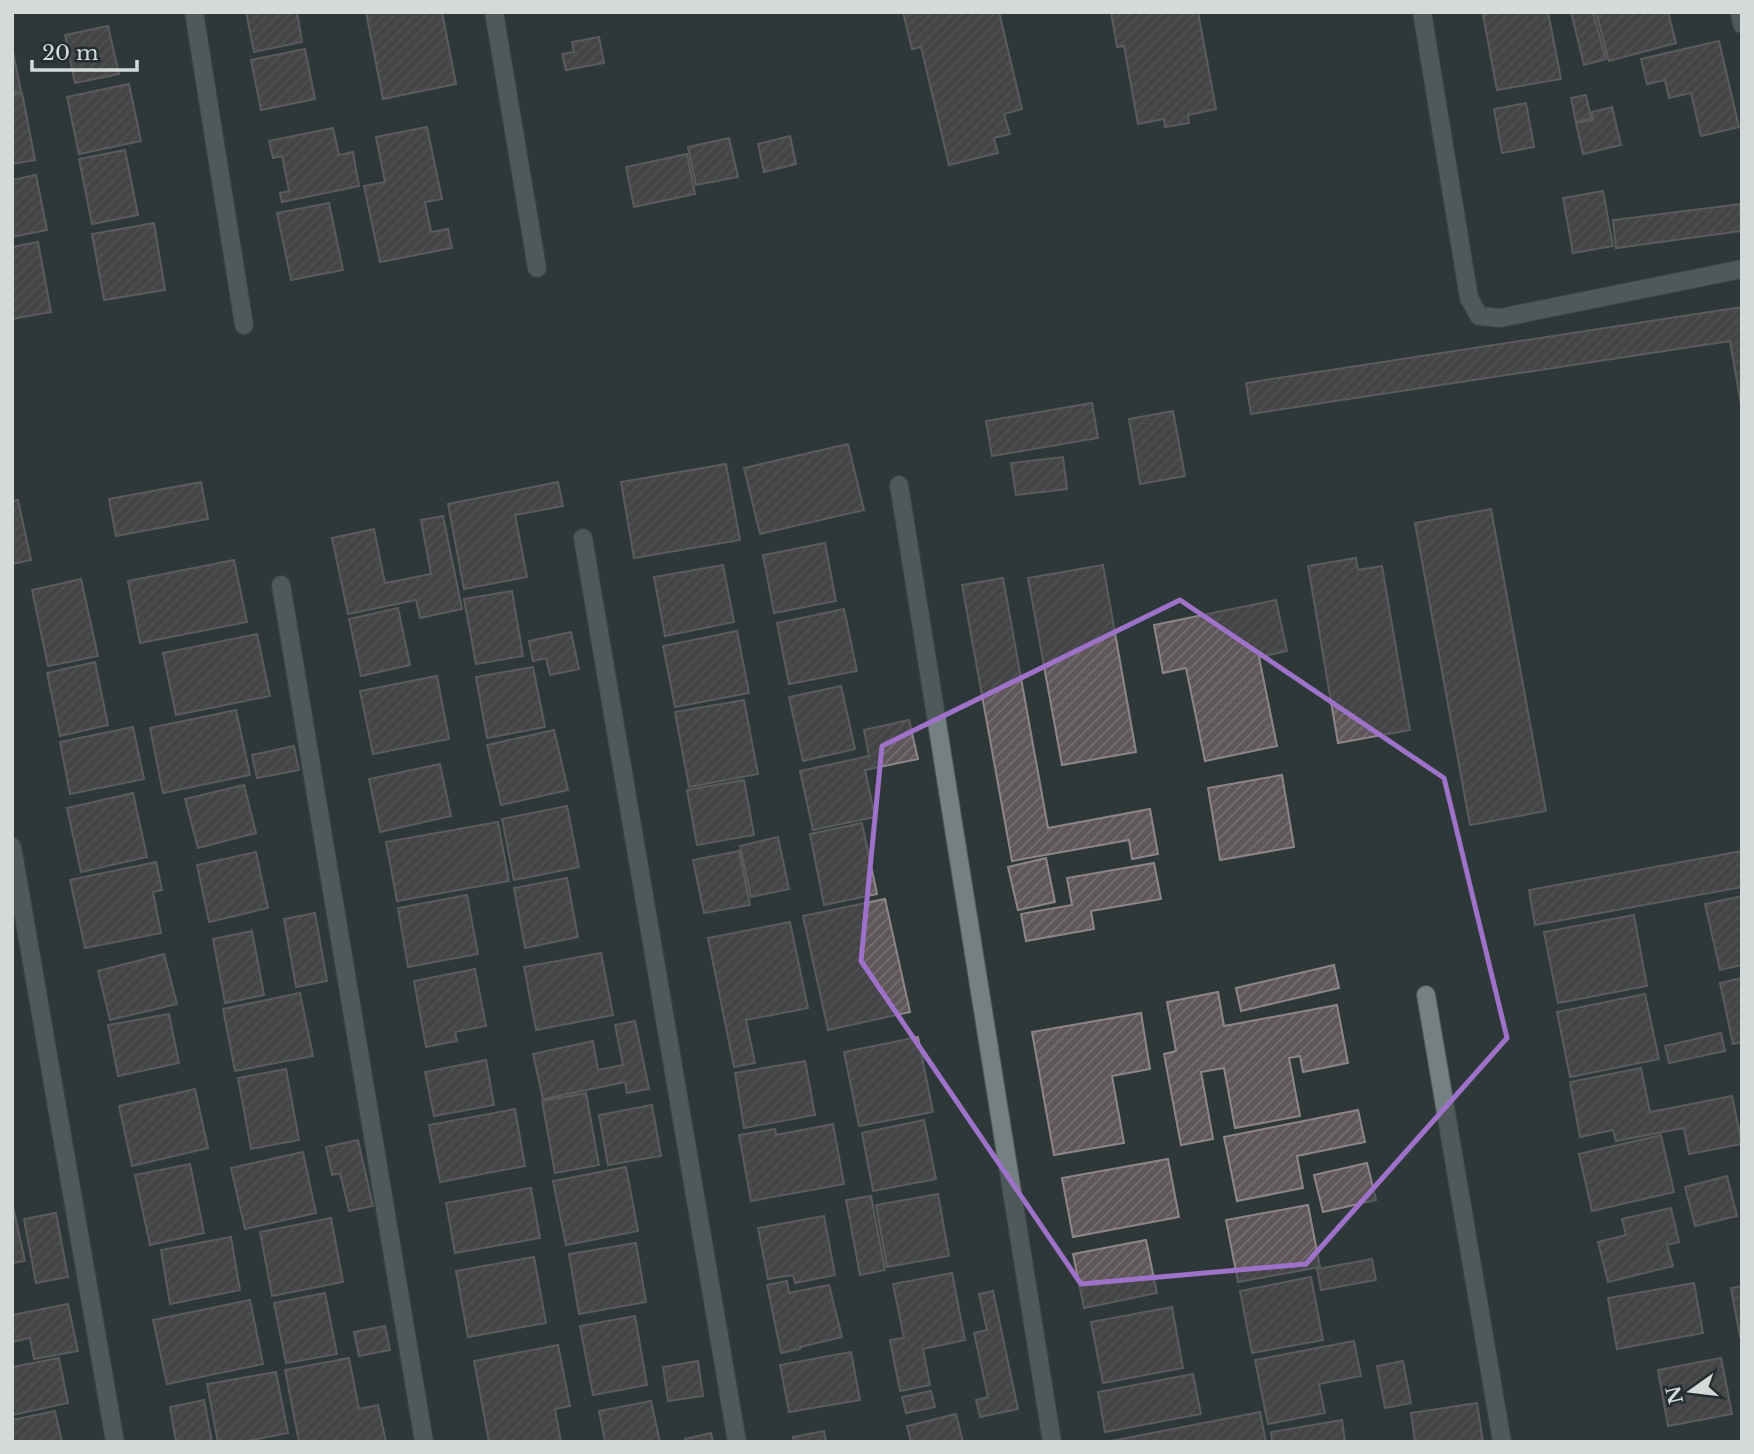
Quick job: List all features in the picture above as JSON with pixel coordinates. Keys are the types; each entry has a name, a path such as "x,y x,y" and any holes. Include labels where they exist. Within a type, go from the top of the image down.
{"street":[{"path":"194,12 244,325"},
{"path":"494,12 537,268"},
{"path":"1422,12 1469,298 1479,316 1500,318 1742,269"},
{"path":"1740,12 1742,24"},
{"path":"899,485 1052,1442"},
{"path":"583,538 737,1442"},
{"path":"281,585 424,1442"},
{"path":"12,847 115,1442"},
{"path":"1426,995 1502,1442"}],"highlighted area":[{"path":"1180,600 1444,778 1507,1038 1306,1264 1081,1284 861,961 882,746"}],"building":[{"path":"246,12 297,12 302,42 254,52"},
{"path":"366,12 442,12 456,84 383,99"},
{"path":"903,12 999,12 1022,109 1004,114 1010,134 994,138 998,153 949,165 921,47 912,49"},
{"path":"1111,12 1198,12 1216,109 1188,115 1189,123 1165,127 1164,119 1138,124 1124,46 1117,47"},
{"path":"1496,12 1548,12 1561,79 1497,90 1483,15"},
{"path":"1571,12 1593,12 1606,59 1584,65"},
{"path":"1596,12 1668,12 1676,43 1609,61"},
{"path":"108,26 119,74 75,83 65,35"},
{"path":"599,37 604,63 566,70 562,54 574,52 572,42"},
{"path":"1719,41 1739,127 1701,136 1691,93 1669,98 1665,80 1647,84 1641,59"},
{"path":"12,47 21,91 12,93"},
{"path":"305,49 315,99 261,110 251,60"},
{"path":"129,84 141,141 79,154 67,97"},
{"path":"22,93 35,160 12,164 12,95"},
{"path":"1586,95 1591,118 1576,122 1571,98"},
{"path":"1526,103 1534,147 1502,153 1494,109"},
{"path":"1612,107 1621,145 1583,154 1576,123 1593,120 1592,112"},
{"path":"427,127 442,199 425,202 431,232 448,229 452,248 380,262 364,186 385,182 376,137"},
{"path":"333,128 339,155 353,152 359,186 282,202 280,193 289,191 282,156 273,158 269,141"},
{"path":"790,136 796,164 764,172 758,144"},
{"path":"729,138 738,177 696,185 688,147"},
{"path":"125,150 138,215 92,224 79,159"},
{"path":"687,154 695,194 634,207 626,167"},
{"path":"36,175 47,230 12,237 12,180"},
{"path":"1603,191 1613,246 1573,253 1563,198"},
{"path":"329,203 343,270 291,280 277,213"},
{"path":"1740,204 1742,231 1616,248 1613,220"},
{"path":"154,223 165,290 104,300 92,234"},
{"path":"38,242 51,312 12,319 12,247"},
{"path":"1742,307 1742,410 1730,341 1251,414 1246,383"},
{"path":"1092,403 1098,438 992,456 986,421"},
{"path":"1173,411 1185,476 1140,484 1129,419"},
{"path":"848,444 864,510 760,534 744,468"},
{"path":"1063,457 1067,489 1016,495 1011,463"},
{"path":"726,464 740,540 634,558 621,482"},
{"path":"201,482 208,519 116,536 109,499"},
{"path":"558,482 563,506 515,515 527,577 464,589 448,504"},
{"path":"18,500 31,560 12,564 12,501"},
{"path":"1491,509 1546,811 1470,825 1415,523"},
{"path":"443,516 462,609 420,618 416,600 348,614 332,538 374,529 385,583 431,574 421,520"},
{"path":"825,543 836,601 774,613 763,555"},
{"path":"1356,558 1358,570 1382,566 1410,730 1338,743 1308,566"},
{"path":"234,560 247,622 140,643 128,581"},
{"path":"723,565 734,622 665,636 654,577"},
{"path":"1103,565 1136,752 1062,765 1028,578"},
{"path":"1003,578 1048,828 1150,809 1158,854 1132,859 1129,840 1012,861 962,585"},
{"path":"81,579 98,656 48,666 32,590"},
{"path":"512,591 523,656 476,664 464,599"},
{"path":"1276,600 1287,651 1259,657 1277,746 1205,761 1186,668 1163,673 1154,625"},
{"path":"398,608 410,665 361,676 349,619"},
{"path":"844,609 857,671 789,684 777,623"},
{"path":"737,631 749,693 675,707 663,646"},
{"path":"571,632 579,669 550,675 546,658 533,661 529,641"},
{"path":"257,634 270,696 176,715 163,653"},
{"path":"95,662 108,725 60,736 47,673"},
{"path":"533,667 545,727 487,738 476,677"},
{"path":"437,676 449,739 373,754 360,691"},
{"path":"841,686 855,749 803,761 789,697"},
{"path":"744,700 758,774 689,787 675,712"},
{"path":"236,710 250,775 163,793 150,728"},
{"path":"909,720 918,759 865,770 875,817 813,830 800,771 869,756 864,730"},
{"path":"133,727 144,779 70,794 60,742"},
{"path":"554,730 568,790 501,805 487,745"},
{"path":"294,746 299,770 257,778 252,755"},
{"path":"440,764 451,816 380,832 369,779"},
{"path":"1282,775 1294,847 1220,860 1208,788"},
{"path":"744,780 754,835 697,845 687,790"},
{"path":"244,785 256,833 198,848 185,799"},
{"path":"133,793 147,857 81,872 67,808"},
{"path":"567,806 579,867 514,880 502,819"},
{"path":"498,822 509,881 397,901 386,842"},
{"path":"862,823 877,894 824,905 810,834"},
{"path":"778,837 789,889 751,897 740,846"},
{"path":"739,851 750,905 704,913 693,860"},
{"path":"1742,851 1742,887 1535,925 1529,890"},
{"path":"256,852 268,908 209,922 197,865"},
{"path":"1046,858 1055,902 1018,910 1008,867"},
{"path":"156,862 162,890 153,892 161,933 85,948 70,880"},
{"path":"1154,863 1161,899 1091,911 1094,929 1026,941 1021,914 1072,905 1067,878"},
{"path":"567,878 578,937 525,948 514,888"},
{"path":"467,895 478,954 408,967 398,908"},
{"path":"1742,896 1742,965 1720,970 1705,904"},
{"path":"885,899 910,1012 828,1030 803,916"},
{"path":"315,913 327,981 296,987 284,919"},
{"path":"1634,915 1647,986 1558,1003 1544,932"},
{"path":"790,922 808,1008 746,1020 755,1063 734,1067 708,938"},
{"path":"252,931 264,995 225,1003 213,939"},
{"path":"601,953 613,1015 536,1030 524,967"},
{"path":"164,954 177,1004 110,1020 98,971"},
{"path":"1334,965 1339,988 1241,1011 1236,988"},
{"path":"475,969 486,1026 455,1032 457,1041 426,1047 414,981"},
{"path":"1742,978 1742,1042 1733,1044 1720,983"},
{"path":"1218,992 1224,1026 1337,1005 1348,1063 1303,1072 1300,1056 1289,1058 1300,1116 1235,1128 1224,1068 1201,1072 1213,1139 1181,1145 1164,1054 1176,1051 1167,1002"},
{"path":"300,993 313,1056 235,1071 223,1009"},
{"path":"1645,994 1659,1059 1570,1077 1557,1012"},
{"path":"1141,1013 1150,1069 1112,1076 1124,1143 1054,1155 1032,1032"},
{"path":"169,1014 179,1063 118,1076 108,1025"},
{"path":"635,1021 649,1089 627,1093 625,1082 543,1099 533,1054 593,1041 598,1070 623,1065 615,1025"},
{"path":"1721,1033 1725,1051 1669,1063 1665,1046"},
{"path":"918,1037 933,1112 859,1126 844,1052"},
{"path":"486,1060 494,1105 434,1116 425,1072"},
{"path":"805,1061 815,1115 744,1128 735,1073"},
{"path":"1641,1068 1650,1112 1732,1096 1742,1144 1689,1154 1684,1128 1616,1141 1613,1130 1580,1137 1570,1082"},
{"path":"286,1069 299,1140 251,1149 238,1078"},
{"path":"195,1089 208,1148 132,1166 119,1106"},
{"path":"586,1093 599,1165 555,1173 542,1101"},
{"path":"652,1105 661,1156 608,1165 599,1115"},
{"path":"515,1109 525,1166 440,1182 429,1125"},
{"path":"1358,1110 1365,1142 1297,1156 1303,1188 1237,1201 1224,1137"},
{"path":"924,1120 936,1179 873,1191 862,1133"},
{"path":"833,1124 844,1184 751,1201 739,1135 775,1129 776,1135"},
{"path":"1661,1135 1674,1192 1592,1211 1579,1154"},
{"path":"358,1140 373,1206 349,1211 340,1173 332,1175 326,1147"},
{"path":"303,1152 316,1213 245,1229 231,1168"},
{"path":"1168,1159 1179,1217 1073,1237 1062,1178"},
{"path":"1367,1163 1376,1200 1323,1212 1314,1175"},
{"path":"190,1164 204,1233 150,1245 135,1175"},
{"path":"626,1167 638,1231 566,1245 553,1181"},
{"path":"1727,1176 1737,1216 1695,1226 1685,1187"},
{"path":"531,1188 540,1238 455,1253 446,1203"},
{"path":"938,1194 949,1256 887,1267 876,1205"},
{"path":"871,1196 885,1270 860,1275 846,1200"},
{"path":"12,1202 25,1261 12,1263"},
{"path":"1308,1205 1320,1267 1238,1282 1226,1220"},
{"path":"1671,1208 1679,1242 1667,1245 1673,1266 1608,1282 1598,1242 1626,1235 1622,1219"},
{"path":"56,1213 68,1277 36,1283 24,1219"},
{"path":"824,1216 835,1275 795,1283 793,1275 768,1279 758,1228"},
{"path":"331,1218 343,1282 272,1296 260,1232"},
{"path":"231,1237 240,1290 170,1304 161,1250"},
{"path":"1146,1240 1157,1293 1084,1308 1073,1254"},
{"path":"636,1243 646,1302 579,1314 569,1254"},
{"path":"534,1257 546,1323 468,1337 456,1271"},
{"path":"1372,1259 1376,1280 1321,1290 1317,1269"},
{"path":"952,1273 965,1340 923,1349 930,1385 900,1391 890,1340 904,1338 893,1284"},
{"path":"1311,1277 1323,1340 1252,1353 1240,1291"},
{"path":"787,1281 789,1293 829,1285 842,1337 781,1353 767,1285"},
{"path":"1694,1283 1703,1333 1617,1349 1608,1298"},
{"path":"1742,1286 1742,1337 1740,1337 1731,1288"},
{"path":"993,1291 1018,1409 980,1417 976,1400 988,1397 974,1333 987,1330 979,1294"},
{"path":"325,1293 337,1354 286,1363 274,1303"},
{"path":"250,1300 263,1364 167,1384 153,1320"},
{"path":"68,1304 78,1351 34,1359 30,1338 12,1342 12,1315"},
{"path":"1172,1307 1183,1368 1103,1383 1091,1322"},
{"path":"635,1316 647,1385 593,1395 580,1326"},
{"path":"385,1326 390,1350 359,1356 354,1332"},
{"path":"1354,1341 1361,1376 1319,1384 1325,1413 1268,1424 1255,1360"},
{"path":"558,1345 570,1406 555,1409 561,1442 489,1442 474,1361"},
{"path":"851,1352 860,1400 789,1412 780,1365"},
{"path":"59,1358 68,1403 12,1415 12,1367"},
{"path":"349,1358 359,1409 378,1405 386,1442 299,1442 285,1370"},
{"path":"1721,1358 1732,1414 1668,1426 1658,1370"},
{"path":"698,1361 703,1396 668,1401 663,1367"},
{"path":"1403,1361 1411,1403 1385,1408 1377,1366"},
{"path":"276,1372 288,1433 243,1442 218,1442 207,1384"},
{"path":"1193,1374 1201,1414 1105,1432 1098,1392"},
{"path":"931,1391 935,1407 906,1413 902,1397"},
{"path":"204,1400 212,1442 176,1442 170,1407"},
{"path":"651,1401 660,1442 605,1442 599,1411"},
{"path":"1477,1403 1483,1442 1415,1442 1411,1413"},
{"path":"55,1411 62,1442 12,1442 12,1420"},
{"path":"1260,1412 1266,1442 1106,1442"},
{"path":"956,1414 963,1442 911,1442 907,1426"},
{"path":"1342,1420 1345,1442 1272,1442 1271,1432"},
{"path":"824,1431 826,1442 794,1442 793,1437"},
{"path":"711,1433 713,1442 686,1442 685,1439"}]}
